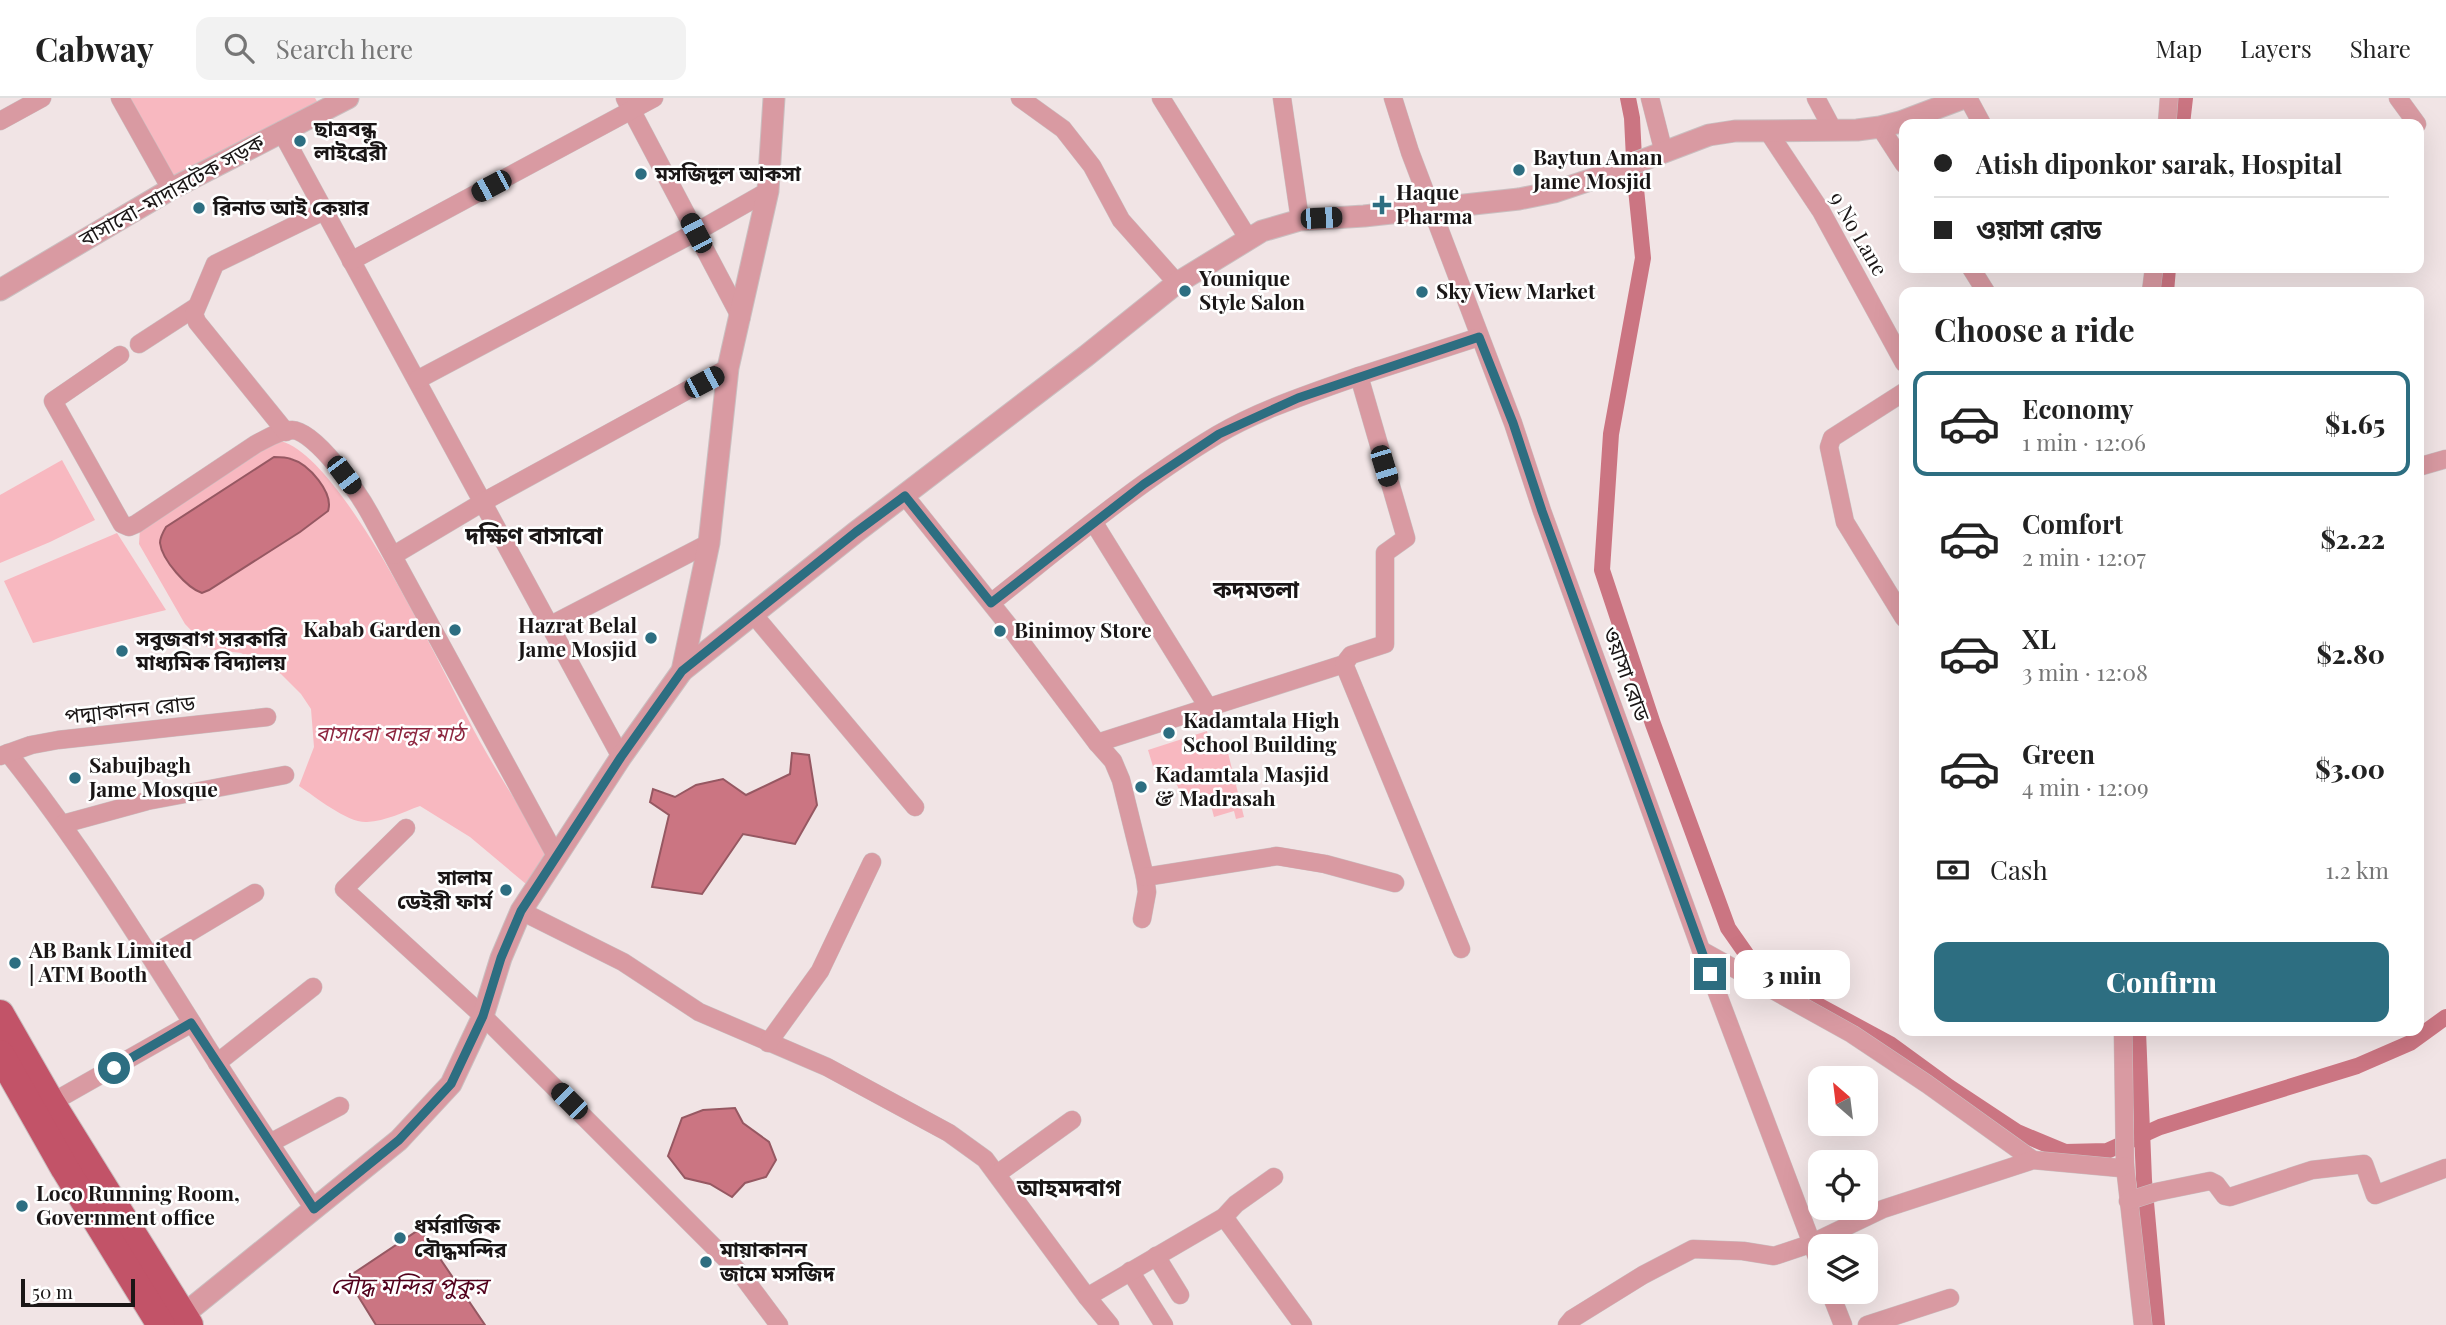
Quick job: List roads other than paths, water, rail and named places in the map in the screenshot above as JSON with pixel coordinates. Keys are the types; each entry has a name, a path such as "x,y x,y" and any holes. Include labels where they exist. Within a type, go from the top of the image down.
{"main road":[{"path":"0,1014 175,1322"},
{"path":"0,1054 65,1169 175,1322"}],"street":[{"path":"0,121 42,98"},
{"path":"120,98 170,189"},
{"path":"351,261 627,104 654,98"},
{"path":"682,671 709,543 728,368 768,191 774,98"},
{"path":"1020,98 1063,129 1093,169 1121,219 1177,284"},
{"path":"1161,98 1248,239"},
{"path":"1282,98 1300,220"},
{"name":"ওয়াসা রোড","path":"1393,98 1410,152 1513,423 1542,511 1808,1239"},
{"path":"1650,98 1655,157"},
{"path":"1816,98 1833,130"},
{"path":"1909,119 1966,98 1980,119"},
{"path":"2167,119 2169,98"},
{"path":"2399,98 2414,119"},
{"name":"বাসাবো-মাদারটেক সড়ক","path":"0,290 170,189 334,101"},
{"path":"627,104 741,318"},
{"path":"175,1322 399,1140 451,1084 483,1016 501,958 521,911 621,757 682,671 1177,284 1262,231 1300,220 1364,216 1530,197 1554,192 1655,157 1692,139 1709,135 1735,131 1880,127 1899,122"},
{"path":"1880,127 1899,156"},
{"name":"9 No Lane","path":"1767,130 1821,211 1899,354"},
{"path":"281,131 621,757"},
{"path":"418,380 696,233 768,191"},
{"path":"286,432 197,322 194,314 219,261 324,211"},
{"path":"139,344 196,307"},
{"path":"991,603 1144,484 1219,434 1298,398 1479,337"},
{"path":"120,355 53,401 122,524 129,527 136,524 256,444 286,432 299,432 316,443 361,498 556,856"},
{"path":"394,555 483,502 728,368"},
{"path":"1097,743 1344,664 1351,655 1385,644 1385,553 1406,538 1359,376"},
{"path":"1899,395 1832,438 1829,447 1845,522 1899,610"},
{"path":"2424,465 2446,459"},
{"path":"905,496 1113,761 1121,780 1145,877 1147,892 1142,919"},
{"path":"1094,523 1208,706"},
{"path":"551,625 709,543"},
{"path":"753,614 915,807"},
{"path":"1344,664 1461,949"},
{"name":"পদ্মাকানন রোড","path":"4,754 58,740 267,717"},
{"path":"4,754 63,824 314,1209"},
{"path":"63,824 147,801 285,775"},
{"path":"407,828 344,889 483,1016 741,1274 779,1325"},
{"path":"1145,877 1277,856 1325,864 1395,883"},
{"path":"768,1042 820,971 872,862"},
{"path":"150,956 255,894"},
{"path":"521,911 624,962 699,1012 827,1066 949,1133 985,1159 1110,1325"},
{"path":"1701,950 1852,1034 2033,1160"},
{"path":"217,1063 313,987"},
{"path":"51,1103 191,1023"},
{"path":"2123,1036 2125,1166 2143,1325"},
{"path":"270,1143 340,1106"},
{"path":"997,1174 1073,1120"},
{"path":"1831,1234 1883,1209 2033,1160 2120,1168 2125,1166"},
{"path":"2128,1201 2156,1192 2210,1181 2216,1184 2225,1196 2231,1197 2312,1170 2364,1164 2375,1195 2446,1168"},
{"path":"1087,1297 1224,1217 1236,1204 1274,1177"},
{"path":"1224,1217 1303,1325"},
{"path":"1567,1325 1572,1319 1643,1275 1693,1249 1743,1251 1774,1256 1808,1245"},
{"path":"1156,1256 1180,1295"},
{"path":"1130,1271 1164,1325"},
{"path":"1867,1325 1950,1298"},
{"path":"1835,1304 1843,1325"}],"water":[{"path":"274,457 291,459 312,473 324,488 329,504 328,511 209,590 202,593 196,590 176,573 165,557 160,543 166,527"},
{"path":"792,753 809,755 817,805 795,844 743,834 702,894 652,887 669,815 650,802 653,789 675,797 696,785 723,779 746,795 790,774"},
{"path":"735,1108 743,1123 769,1142 776,1160 766,1177 745,1183 732,1197 710,1184 685,1178 668,1156 682,1118 703,1110"},
{"name":"বৌদ্ধ মন্দির পুকুর","path":"420,1229 485,1325 376,1325 350,1283 354,1273"}],"waterway":[{"path":"1628,98 1632,118 1643,258 1611,434 1602,570 1653,724 1728,928 1756,968 1777,983 1890,1044 2017,1132 2065,1152 2107,1151 2160,1127 2357,1066 2410,1043 2420,1036"},
{"path":"2183,119 2185,98"},
{"path":"2166,287 2168,273"},
{"path":"2424,1033 2446,1017"},
{"path":"2138,1036 2144,1180 2157,1325"}],"place":[{"name":"ছাত্রবন্ধু লাইব্রেরী","path":"300,141"},
{"name":"Baytun Aman Jame Mosjid","path":"1519,170"},
{"name":"মসজিদুল আকসা","path":"641,174"},
{"name":"Haque Pharma","path":"1382,205"},
{"name":"রিনাত আই কেয়ার","path":"199,208"},
{"name":"Younique Style Salon","path":"1185,291"},
{"name":"Sky View Market","path":"1422,292"},
{"name":"Kabab Garden","path":"455,630"},
{"name":"Binimoy Store","path":"1000,631"},
{"name":"Hazrat Belal Jame Mosjid","path":"651,638"},
{"name":"সবুজবাগ সরকারি মাধ্যমিক বিদ্যালয়","path":"122,651"},
{"name":"Kadamtala High School Building","path":"1169,733"},
{"name":"Sabujbagh Jame Mosque","path":"75,778"},
{"name":"Kadamtala Masjid & Madrasah","path":"1141,787"},
{"name":"সালাম ডেইরী ফার্ম","path":"506,890"},
{"name":"AB Bank Limited | ATM Booth","path":"15,963"},
{"name":"Loco Running Room, Government office","path":"22,1206"},
{"name":"ধর্মরাজিক বৌদ্ধমন্দির","path":"400,1238"},
{"name":"মায়াকানন জামে মসজিদ","path":"706,1262"}],"district":[{"name":"দক্ষিণ বাসাবো","path":"534,536"},
{"name":"কদমতলা","path":"1256,590"},
{"name":"আহমদবাগ","path":"1069,1188"}],"park label":[{"name":"বাসাবো বালুর মাঠ","path":"390,734"}]}
